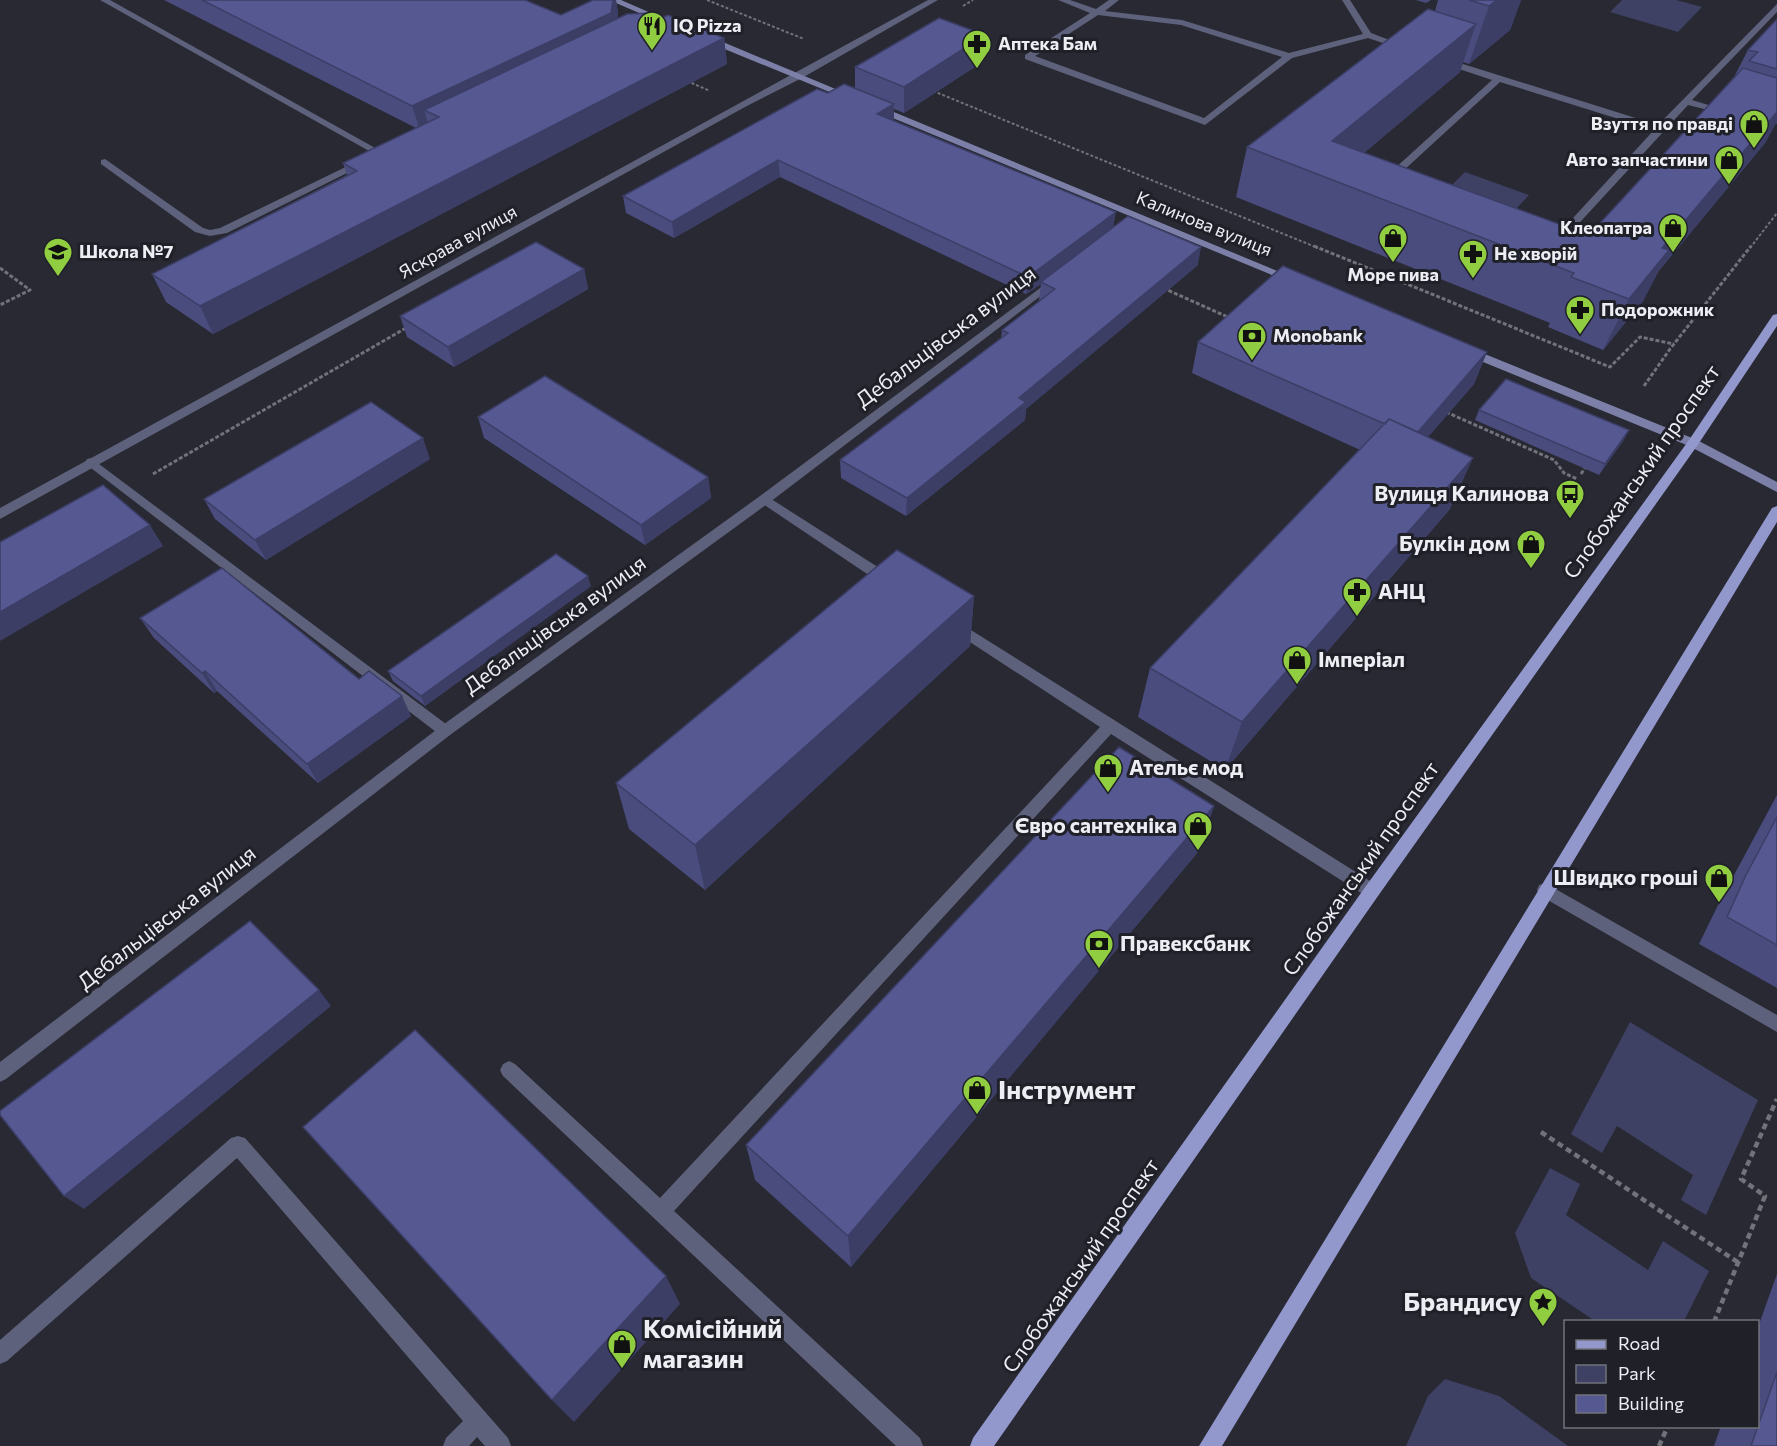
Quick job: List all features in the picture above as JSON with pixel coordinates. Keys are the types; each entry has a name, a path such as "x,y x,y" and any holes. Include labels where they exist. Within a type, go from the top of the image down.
{"main road":[{"name":"Слобожанський проспект","path":"981,1446 1372,891 1693,443 1777,317"},
{"path":"1210,1446 1545,890 1777,511"}],"street":[{"path":"104,0 381,154"},
{"path":"614,0 659,22 674,25"},
{"name":"Яскрава вулиця","path":"0,514 732,110 799,76 933,0"},
{"path":"1062,0 1096,12 1182,23 1289,56"},
{"path":"1115,0 1028,57 1205,122 1289,56 1368,35 1412,50"},
{"path":"1346,0 1368,35"},
{"path":"1545,254 1686,101 1777,7"},
{"name":"Калинова вулиця","path":"696,34 1305,284"},
{"path":"1433,57 1661,129"},
{"path":"1376,190 1498,79"},
{"path":"1686,101 1732,115"},
{"path":"105,162 200,230 210,233 223,231 391,149"},
{"path":"1122,229 1138,216"},
{"name":"Дебальцівська вулиця","path":"0,1073 445,731 765,499 1069,270"},
{"path":"1449,343 1693,443 1777,488"},
{"path":"91,462 445,731"},
{"path":"765,499 903,590"},
{"path":"942,616 1110,726 1372,891"},
{"path":"662,1211 1110,726"},
{"path":"1545,890 1777,1024"},
{"path":"509,1070 912,1446"},
{"path":"0,1354 238,1145 500,1446"},
{"path":"454,1446 477,1421"}],"path":[{"path":"707,0 806,40"},
{"path":"683,79 715,93"},
{"path":"923,87 1610,367 1640,337 1674,344"},
{"path":"1644,386 1674,344 1777,213"},
{"path":"0,268 30,290 0,305"},
{"path":"1153,284 1240,322"},
{"path":"128,488 408,327"},
{"path":"1446,412 1554,460 1564,473 1577,479"},
{"path":"1581,474 1593,458"},
{"path":"1714,1320 1765,1196 1741,1179 1777,1099"},
{"path":"1541,1132 1739,1263"},
{"path":"1659,1446 1667,1428"}],"green space":[{"path":"1622,0 1676,0 1702,7 1678,32 1610,12"},
{"path":"1465,172 1529,195 1506,220 1440,197"},
{"path":"1630,1022 1758,1100 1706,1215 1681,1200 1693,1175 1617,1126 1602,1153 1571,1134"},
{"path":"1550,1168 1580,1184 1566,1215 1648,1270 1663,1241 1709,1271 1684,1320 1594,1320 1531,1278 1515,1233"},
{"path":"1445,1379 1499,1396 1568,1446 1406,1446 1428,1396"}],"building":[{"path":"202,0 525,0 561,15 593,0 613,0 611,13 412,106"},
{"path":"1469,0 1497,0 1489,6"},
{"path":"1428,9 1476,24 1332,141 1589,235 1743,68 1777,78 1777,112 1662,248 1669,250 1629,299 1571,277 1574,273 1247,147"},
{"path":"655,13 664,17 668,15 724,38 200,306 152,274 357,171 343,163 439,117 424,110 627,14"},
{"path":"939,18 985,35 904,87 855,67"},
{"path":"1777,19 1777,69 1749,61 1758,52 1748,50"},
{"path":"844,84 894,104 877,114 1116,212 1028,277 778,160 672,222 623,196 817,89 828,93"},
{"path":"1128,216 1201,247 1019,398 1026,402 907,498 840,460 1008,333 1002,330 1055,289 1041,282"},
{"path":"536,242 584,269 448,347 400,316"},
{"path":"1283,266 1487,352 1418,432 1389,419 1385,424 1198,342"},
{"path":"545,376 708,477 641,525 478,417"},
{"path":"1506,379 1629,430 1605,464 1479,410"},
{"path":"371,402 423,438 255,540 204,499"},
{"path":"1389,419 1473,458 1242,722 1150,668"},
{"path":"103,485 150,525 0,612 0,542"},
{"path":"897,550 974,596 695,845 616,783"},
{"path":"556,554 588,576 421,696 388,671"},
{"path":"222,568 359,679 369,671 402,696 307,764 205,671 202,673 140,618"},
{"path":"1119,747 1214,806 848,1236 746,1145"},
{"path":"1777,817 1777,945 1727,917"},
{"path":"250,921 319,990 64,1196 0,1115 0,1111"},
{"path":"415,1030 666,1276 552,1400 303,1127"},
{"path":"1777,1372 1777,1446 1751,1446"}],"place":[{"name":"IQ Pizza","path":"652,52"},
{"name":"Аптека Бам","path":"977,70"},
{"name":"Взуття по правді","path":"1754,150"},
{"name":"Авто запчастини","path":"1729,186"},
{"name":"Клеопатра","path":"1673,254"},
{"name":"Море пива","path":"1393,264"},
{"name":"Школа №7","path":"58,278"},
{"name":"Не хворій","path":"1473,280"},
{"name":"Подорожник","path":"1580,336"},
{"name":"Monobank","path":"1252,362"},
{"name":"Вулиця Калинова","path":"1570,520"},
{"name":"Булкін дом","path":"1531,570"},
{"name":"АНЦ","path":"1357,618"},
{"name":"Імперіал","path":"1297,686"},
{"name":"Ательє мод","path":"1108,794"},
{"name":"Євро сантехніка","path":"1198,852"},
{"name":"Швидко гроші","path":"1719,904"},
{"name":"Правексбанк","path":"1099,970"},
{"name":"Інструмент","path":"977,1116"},
{"name":"Брандису","path":"1543,1328"},
{"name":"Комісійний магазин","path":"622,1370"}]}
